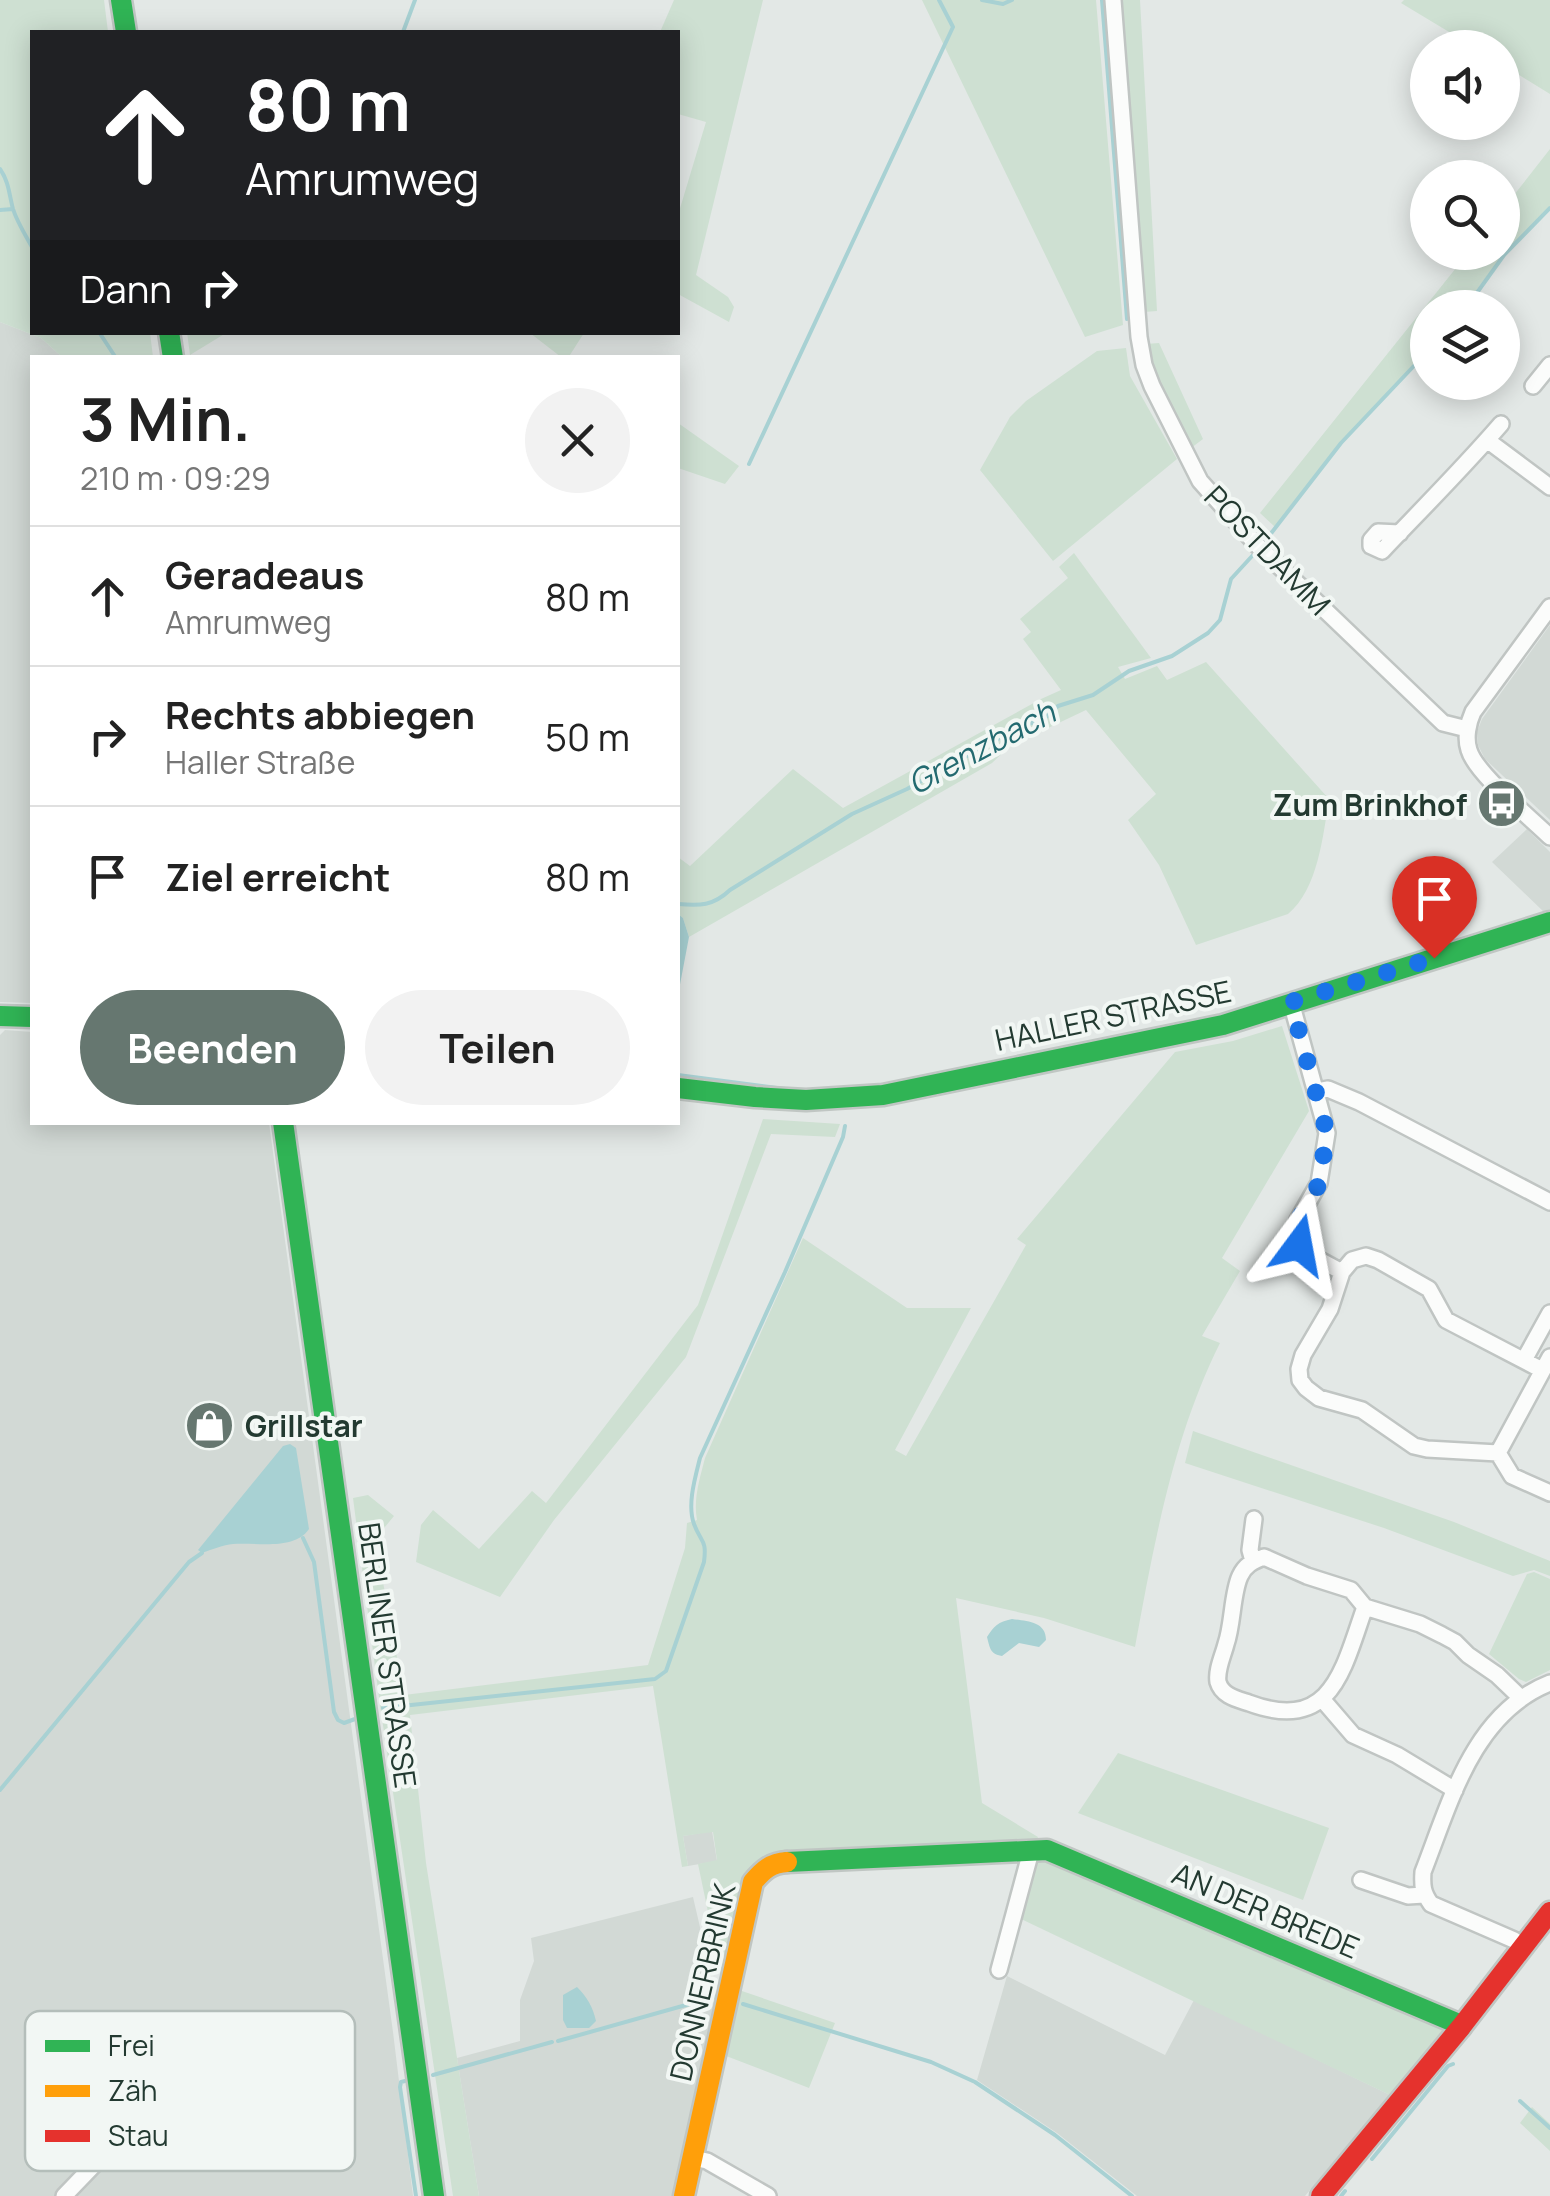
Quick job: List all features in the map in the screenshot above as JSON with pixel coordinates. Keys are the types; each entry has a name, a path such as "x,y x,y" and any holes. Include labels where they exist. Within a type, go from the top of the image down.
{"street":[{"path":"121,0 126,30"},
{"name":"POSTDAMM","path":"1113,0 1139,337 1152,386 1200,481 1256,544 1443,724 1467,729"},
{"path":"1533,386 1550,365"},
{"path":"1400,533 1501,424"},
{"path":"1487,440 1550,487"},
{"path":"1550,607 1474,712 1467,729 1468,750 1479,768 1550,837"},
{"name":"HALLER STRASSE","path":"680,1088 848,1101 1223,1024 1550,922"},
{"path":"1291,1002 1327,1133 1319,1184 1294,1228 1296,1239 1303,1251 1342,1272"},
{"path":"0,1016 30,1017"},
{"path":"1317,1091 1328,1089 1359,1102 1550,1202"},
{"name":"BERLINER STRASSE","path":"282,1125 434,2196"},
{"path":"1366,1256 1378,1260 1429,1289 1446,1320 1524,1360 1546,1363 1498,1452 1427,1450 1414,1446 1362,1410 1320,1398 1306,1388 1300,1380 1303,1355 1330,1309 1342,1272 1352,1260 1366,1256"},
{"path":"1524,1360 1543,1343 1550,1313"},
{"path":"1498,1452 1512,1476 1550,1492"},
{"path":"1253,1561 1250,1550 1254,1519"},
{"path":"1365,1607 1336,1682 1322,1699 1306,1708 1286,1712 1267,1710 1222,1690 1218,1670 1238,1578 1253,1561 1264,1557 1351,1590 1365,1607 1420,1624 1456,1642 1521,1698"},
{"path":"1523,1947 1431,1904 1422,1886 1424,1872 1470,1758 1488,1732 1521,1698 1550,1683"},
{"path":"1322,1699 1352,1736 1397,1755 1455,1790"},
{"path":"999,1970 1039,1850"},
{"name":"AN DER BREDE","path":"1039,1850 1461,2028"},
{"name":"DONNERBRINK","path":"684,2196 753,1882 762,1871 776,1864 1039,1850"},
{"path":"1361,1880 1408,1896 1424,1894"},
{"path":"1321,2196 1461,2028 1550,1912"},
{"path":"693,2158 707,2161 768,2196"},
{"path":"64,2196 88,2171"}],"shaded area":[{"path":"0,322 41,338 60,355 30,355 30,1003 0,1002"},
{"path":"1550,625 1550,820 1485,759 1477,732 1482,719"},
{"path":"1527,829 1550,852 1550,911 1545,913 1492,862"},
{"path":"5,1030 30,1032 30,1125 269,1125 413,2196 0,2196 0,1035"},
{"path":"712,1831 717,1861 688,1866 683,1836"},
{"path":"693,1897 715,1992 722,1999 678,2196 479,2196 457,2058 520,2041 520,2000 534,1961 531,1938"},
{"path":"1007,1976 1165,2055 1194,2000 1390,2095 1305,2196 1137,2196 1057,2133 977,2080"}],"green space":[{"path":"0,0 104,0 108,30 30,30 30,334 0,322"},
{"path":"674,0 763,0 696,275 728,297 734,307 729,322 680,295 680,208 706,122 680,115 680,30 661,30"},
{"path":"922,0 1096,0 1123,325 1085,337"},
{"path":"1122,0 1140,0 1157,311 1144,312"},
{"path":"1550,0 1550,94 1520,75 1520,30 1446,30 1401,3"},
{"path":"1550,149 1550,207 1520,237 1520,187"},
{"path":"1454,270 1491,270 1477,290 1438,290"},
{"path":"1410,326 1410,368 1340,443 1275,527 1260,513"},
{"path":"33,335 150,335 153,355 60,355"},
{"path":"187,335 223,335 190,355"},
{"path":"533,335 583,335 570,355 558,355"},
{"path":"1159,343 1203,439 1191,448 1153,372 1146,344"},
{"path":"1126,348 1130,376 1177,459 1053,561 980,470 1010,417 1026,401 1097,351"},
{"path":"680,424 739,466 725,484 680,469"},
{"path":"1074,553 1151,658 1118,667 1125,679 1157,666 1167,680 1206,662 1329,799 1313,876 1288,914 1196,945 1159,865 1128,820 1156,794 1086,710 1010,746 992,763 689,937 680,916 680,858 690,866 793,769 843,808 1061,690 1023,639 1031,632 1020,619 1068,578 1059,567"},
{"path":"1282,1026 1309,1111 1222,1258 1240,1271 1202,1336 1220,1343 1177,1453 1135,1647 1044,1618 956,1598 982,1803 1038,1837 1036,1841 773,1859 722,1979 698,1864 717,1860 713,1832 683,1836 688,1866 682,1867 653,1686 410,1715 426,1863 479,2196 453,2196 353,1498 368,1495 394,1516 375,1539 404,1695 648,1665 685,1548 687,1523 697,1520 696,1496 705,1458 803,1238 907,1308 971,1308 895,1450 906,1456 1026,1245 1017,1239 1175,1052 1233,1041"},
{"path":"763,1119 840,1124 835,1137 771,1134 686,1357 554,1520 500,1597 416,1562 421,1525 433,1510 479,1549 532,1491 546,1503 698,1305"},
{"path":"1193,1431 1454,1522 1550,1561 1550,1576 1534,1570 1513,1576 1384,1528 1185,1463"},
{"path":"1534,1572 1550,1579 1550,1670 1526,1682 1489,1654 1527,1574"},
{"path":"1118,1753 1329,1828 1303,1900 1078,1813"},
{"path":"1046,1857 1445,2028 1390,2095 1019,1918 1033,1864"},
{"path":"736,1989 835,2023 809,2088 721,2054"},
{"path":"1532,2107 1550,2124 1550,2151 1520,2123"}],"water":[{"path":"680,916 689,937 680,984"},
{"path":"290,1444 296,1448 309,1529 285,1543 233,1544 202,1553 198,1550 283,1446"},
{"path":"1012,1619 1039,1626 1046,1640 1039,1647 1019,1643 1002,1656 995,1654 987,1637 997,1625"},
{"path":"577,1987 595,2016 596,2021 589,2028 567,2028 563,2020 563,1995"}],"waterway":[{"path":"404,30 415,0"},
{"path":"749,464 953,27 939,0"},
{"path":"982,0 1003,4 1012,0"},
{"path":"1102,0 1127,319"},
{"path":"0,169 30,243"},
{"name":"Grenzbach","path":"1479,290 1504,255 1550,208"},
{"path":"0,210 13,209"},
{"path":"101,335 114,355"},
{"name":"Grenzbach","path":"1269,536 1341,443 1410,370"},
{"name":"Grenzbach","path":"680,904 700,905 718,899 852,814 907,789 1018,728 1045,718 1058,706 1093,695 1129,671 1172,656 1208,633 1220,620 1231,579 1253,555"},
{"path":"680,1075 792,1090"},
{"path":"383,1708 655,1679 666,1671 704,1562 704,1545 691,1508 700,1458 785,1272 845,1126"},
{"path":"303,1538 314,1562 334,1712 344,1723 355,1719"},
{"path":"0,1790 189,1562 202,1553"},
{"path":"558,2041 718,1996"},
{"path":"743,2004 931,2062 975,2082 1055,2135 1132,2196"},
{"path":"433,2075 552,2042"},
{"path":"1372,2159 1453,2064"},
{"path":"405,2081 400,2087 416,2196"},
{"path":"1520,2101 1550,2128"},
{"path":"1341,2196 1345,2191"}],"traffic: fast":[{"path":"121,0 126,30"},
{"path":"169,335 173,355"},
{"path":"680,1088 806,1100 883,1095 1223,1025 1550,922"},
{"path":"0,1016 30,1017"},
{"path":"283,1125 434,2196"},
{"path":"787,1862 1047,1850 1461,2027"}],"traffic: slow":[{"path":"684,2196 753,1882 768,1868 787,1862"}],"traffic: jam":[{"path":"1321,2196 1550,1912"}],"place":[{"name":"Zum Brinkhof","path":"1502,804"},
{"name":"Grillstar","path":"210,1425"}],"route":[{"path":"1299,1245 1294,1228 1319,1184 1327,1133 1291,1002 1434,958"}]}
